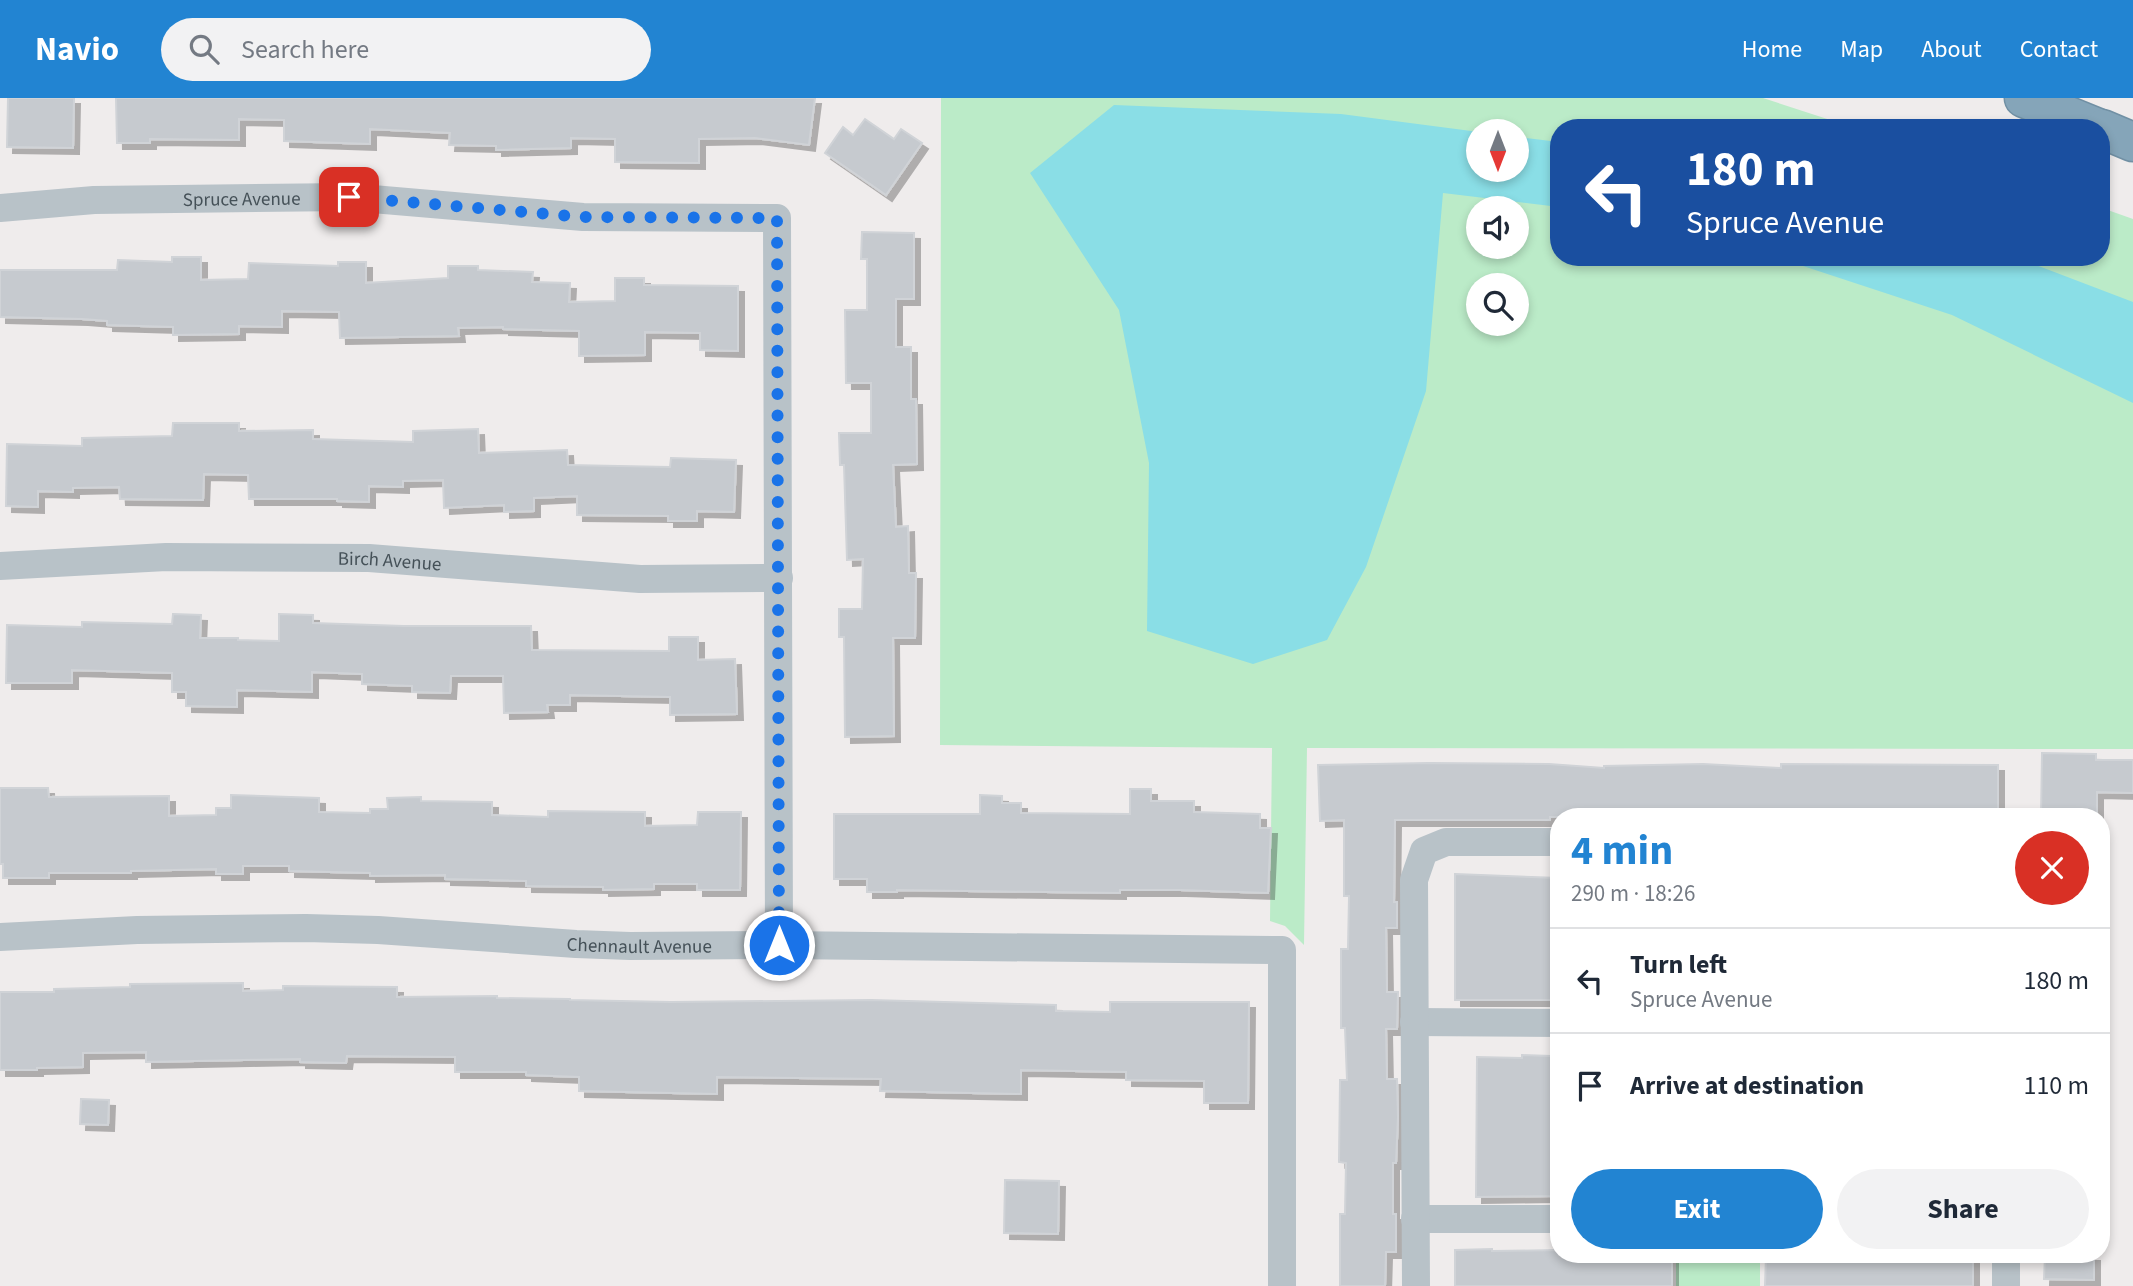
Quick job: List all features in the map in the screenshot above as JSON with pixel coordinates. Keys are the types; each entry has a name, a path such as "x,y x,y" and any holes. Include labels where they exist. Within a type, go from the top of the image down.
{"highway":[{"path":"2024,98 2077,119"},
{"path":"2110,132 2133,142"}],"street":[{"name":"Spruce Avenue","path":"0,208 94,200 349,197 583,217 777,218 779,578"},
{"name":"Birch Avenue","path":"0,566 166,557 369,558 640,579 779,578"},
{"path":"779,578 779,945"},
{"path":"1416,1286 1414,880 1424,850 1446,842 1550,842"},
{"name":"Chennault Avenue","path":"0,937 137,929 306,928 378,929 576,944 1282,950 1282,1286"},
{"path":"1415,1022 1550,1023"},
{"path":"1415,1219 1550,1219"},
{"path":"2006,1263 2006,1286"}],"green space":[{"path":"941,98 1763,98 1827,119 1550,119 1550,266 2110,266 2110,211 2133,219 2133,749 1307,748 1304,945 1285,926 1270,921 1272,748 940,745"},
{"path":"1676,1263 1760,1263 1760,1286 1676,1286"}],"water":[{"path":"1114,105 1341,114 1466,130 1466,182 1530,182 1530,139 1550,141 1550,206 1529,203 1529,196 1468,196 1443,193 1426,391 1366,567 1327,640 1253,664 1147,631 1149,463 1119,310 1030,173"},
{"path":"1803,266 2039,266 2133,302 2133,403 1952,315"}],"building":[{"path":"8,98 74,98 73,148 7,147"},
{"path":"116,98 815,98 809,145 755,138 699,139 699,163 615,162 615,139 571,138 571,148 496,150 496,146 449,145 450,133 370,129 370,144 284,141 284,120 239,119 239,140 150,139 150,143 117,143"},
{"path":"865,119 894,139 901,129 922,143 886,195 825,153 843,127 853,135"},
{"path":"862,232 914,233 914,299 896,299 896,347 911,347 911,399 916,399 917,464 893,465 896,527 908,526 909,573 916,573 915,638 893,638 894,736 845,737 844,637 839,637 839,609 862,609 863,559 847,560 844,465 840,465 839,433 871,433 871,383 846,383 845,310 867,310 867,259 861,259"},
{"path":"172,257 201,257 201,280 248,279 249,263 338,266 338,262 366,262 366,283 448,278 448,266 478,266 478,270 533,272 532,282 570,283 569,302 615,301 615,278 644,278 644,285 738,286 738,351 700,350 700,333 645,332 645,355 579,356 579,331 503,327 458,328 459,336 340,338 339,312 282,311 282,327 239,326 239,334 173,335 173,327 107,325 107,321 82,319 0,317 0,270 117,270 118,260 172,262"},
{"path":"173,423 239,423 239,431 313,430 313,439 413,442 413,431 478,429 479,453 567,450 568,465 670,467 671,458 736,460 734,512 697,511 697,521 668,521 668,516 577,515 577,496 534,498 534,511 504,512 504,505 444,508 443,480 403,481 403,487 369,486 369,502 337,499 249,499 248,475 204,474 203,500 120,499 119,487 73,488 73,492 38,491 38,507 6,506 7,444 82,446 82,438 172,436"},
{"path":"173,614 201,615 200,638 238,640 279,641 279,614 313,615 313,623 531,626 532,650 669,651 669,637 698,637 698,660 735,659 737,714 670,715 670,697 570,695 570,705 547,705 548,712 504,713 503,676 451,676 450,693 412,692 412,686 362,684 362,674 312,672 312,692 237,690 237,707 186,706 186,692 172,692 172,673 72,670 72,683 6,683 7,625 82,627 82,622 172,624"},
{"path":"2042,753 2096,754 2096,760 2133,760 2133,793 2097,792 2097,808 2041,808"},
{"path":"1549,764 1604,768 1703,764 1781,768 1781,764 1998,765 1998,808 1550,808 1550,820 1395,820 1394,902 1397,902 1397,928 1386,928 1387,992 1398,992 1397,1029 1386,1029 1387,1079 1397,1079 1396,1163 1393,1163 1396,1252 1386,1252 1385,1286 1340,1286 1340,1214 1345,1214 1346,1163 1339,1162 1340,1080 1347,1080 1345,1028 1341,1028 1341,949 1348,949 1349,896 1344,896 1344,820 1320,821 1318,765"},
{"path":"0,788 48,788 49,797 169,796 169,816 216,815 216,808 231,808 231,795 319,798 319,812 370,813 370,809 388,809 387,798 421,797 421,801 492,802 492,815 548,817 548,811 645,812 645,826 697,825 698,812 741,812 740,890 697,890 697,884 654,884 654,889 603,890 603,887 526,886 526,881 445,879 445,875 370,876 370,873 289,871 289,866 243,866 243,874 216,874 216,869 49,873 49,878 3,878 3,864 0,864"},
{"path":"1130,789 1151,789 1151,801 1194,801 1194,812 1260,814 1260,828 1271,828 1268,893 1180,890 1120,890 1120,893 897,890 867,892 867,879 834,879 834,814 980,814 980,795 1002,796 1002,803 1021,803 1021,813 1130,814"},
{"path":"1455,874 1550,878 1550,1000 1455,1000"},
{"path":"243,983 243,991 283,990 283,986 397,987 397,997 497,996 671,1002 871,1000 1056,1005 1056,1011 1110,1012 1110,1002 1249,1002 1248,1103 1204,1103 1204,1081 1126,1080 1126,1072 1021,1070 1021,1094 880,1091 881,1079 717,1077 717,1094 579,1091 579,1077 526,1075 526,1072 455,1072 455,1057 347,1056 346,1063 300,1062 300,1059 146,1062 146,1052 83,1053 83,1067 0,1070 0,992 54,992 54,989 130,987 130,984"},
{"path":"1522,1055 1550,1056 1550,1196 1476,1197 1477,1057 1522,1058"},
{"path":"81,1099 109,1100 108,1125 80,1124"},
{"path":"1005,1180 1059,1181 1058,1234 1004,1233"},
{"path":"1455,1250 1550,1250 1550,1263 1672,1263 1672,1286 1455,1286"},
{"path":"1766,1263 1973,1263 1973,1286 1765,1286"},
{"path":"2045,1263 2094,1263 2094,1280 2044,1279"}],"route":[{"path":"349,197 583,217 777,218 779,945"}]}
